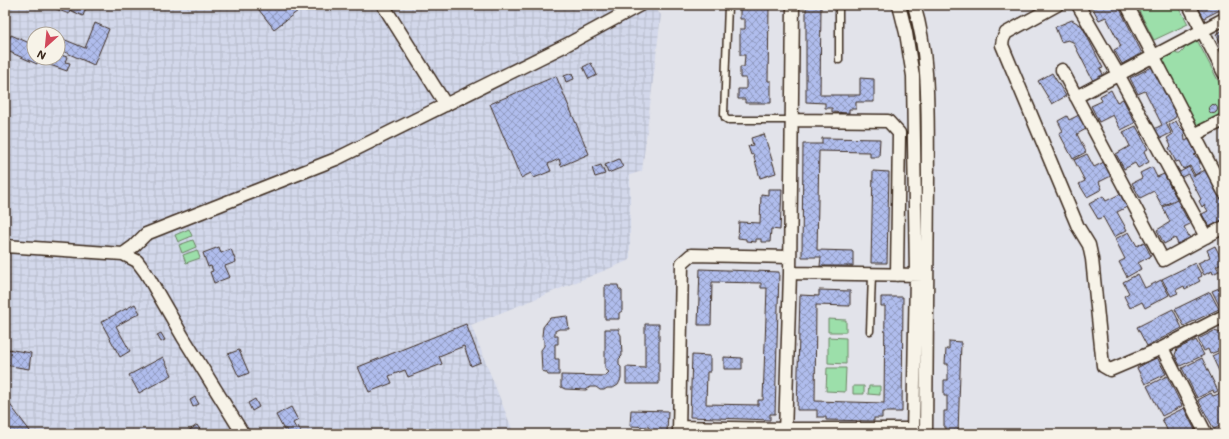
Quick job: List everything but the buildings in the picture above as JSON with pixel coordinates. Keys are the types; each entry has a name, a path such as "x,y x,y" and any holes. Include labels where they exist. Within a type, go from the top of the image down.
{"street":[{"path":"383,5 446,105"},
{"path":"123,254 146,234 336,159 566,45 640,5"},
{"path":"785,432 790,273 793,5"},
{"path":"789,257 691,255 682,263 679,430 785,432 913,431 916,275 912,76 906,33 899,5"},
{"path":"914,5 921,30 927,77 928,275 926,434"},
{"path":"1058,5 1006,33 1002,45 1078,227 1089,245 1103,366 1110,370 1222,321"},
{"path":"1078,5 1118,74 1206,237"},
{"path":"1127,5 1224,192"},
{"path":"1189,5 1224,74"},
{"path":"1076,97 1224,19"},
{"path":"1062,70 1163,260 1224,227"},
{"path":"792,120 888,121 899,133 897,275"},
{"path":"1194,135 1224,120"},
{"path":"5,246 123,254 137,261 146,273 183,337 243,434"},
{"path":"790,273 928,275"},
{"path":"1162,348 1206,434"}],"lane":[{"path":"728,5 725,118 728,120 792,120"},
{"path":"839,5 839,60"},
{"path":"870,331 872,275"}],"shaded area":[{"path":"5,5 652,5 661,15 642,171 630,175 630,260 471,325 514,434 11,434 5,427"}],"green space":[{"path":"1136,5 1178,5 1188,24 1154,40"},
{"path":"1197,40 1224,92 1224,113 1197,127 1162,58 1174,52 1180,54 1184,50 1184,47"},
{"path":"189,229 192,236 178,242 175,235"},
{"path":"193,240 196,247 182,253 179,245"},
{"path":"197,250 200,258 186,263 183,255"},
{"path":"828,319 846,320 846,332 828,332"},
{"path":"828,337 846,338 846,364 828,363"},
{"path":"827,368 846,368 845,392 826,391"},
{"path":"853,386 864,386 864,394 853,394"},
{"path":"869,386 880,386 880,395 868,394"}]}
